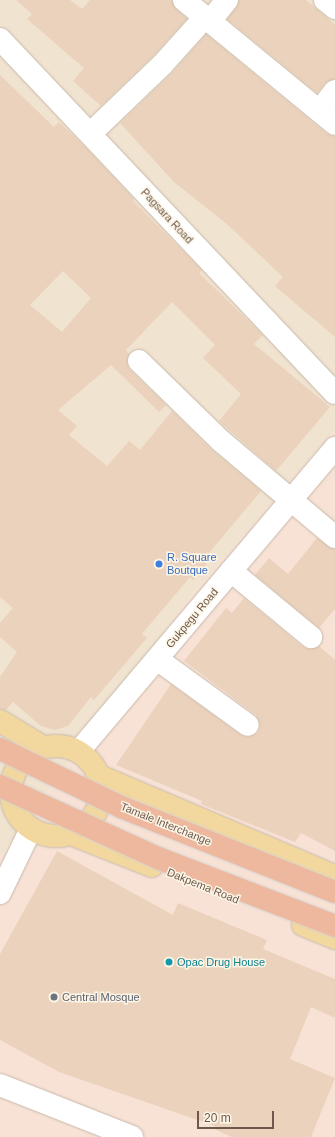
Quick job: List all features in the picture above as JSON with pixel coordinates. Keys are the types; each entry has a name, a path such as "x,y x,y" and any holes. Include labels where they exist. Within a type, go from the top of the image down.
{"highway":[{"name":"Tamale Interchange","path":"0,749 121,807 335,892"},
{"path":"0,786 158,858 335,926"}],"main road":[{"path":"0,721 43,747"},
{"path":"55,745 79,751 88,758 99,776 102,790 96,810 84,827 71,834 44,835 31,829 8,808 14,773 31,753 43,747 55,745"},
{"path":"99,776 335,876"},
{"name":"Dakpema Road","path":"71,834 335,938"}],"street":[{"path":"184,0 327,117 335,91"},
{"path":"90,134 227,0"},
{"path":"325,0 335,8"},
{"name":"Pagsara Road","path":"0,39 335,393"},
{"path":"139,361 221,442 335,537"},
{"name":"Gukpegu Road","path":"79,751 335,448"},
{"path":"231,571 311,637"},
{"path":"158,659 248,725"},
{"path":"0,893 31,829"},
{"path":"0,1085 132,1137"}],"shaded area":[{"path":"0,0 335,0 335,430 190,597 0,857"},
{"path":"335,430 335,1137 0,1137 0,857 190,597"}],"building":[{"path":"16,0 70,0 82,9 90,0 172,0 176,9 187,19 153,56 101,106 73,81 84,68 27,19 32,14"},
{"path":"239,0 306,0 335,25 335,79 325,83 317,93 227,19"},
{"path":"206,34 327,134 335,136 335,337 275,286 283,277 228,225 174,182 120,123 171,74"},
{"path":"0,75 54,127 59,122 87,149 134,199 133,201 202,270 199,273 263,335 254,344 330,407 276,471 219,421 241,394 203,358 215,345 172,302 126,350 129,354 127,364 130,370 166,405 159,412 111,365 58,410 77,426 69,435 107,466 129,441 140,450 172,411 213,451 261,491 203,560 207,564 193,580 190,577 142,634 147,638 94,700 91,697 68,726 55,730 41,726 13,702 6,710 0,709 0,677 17,652 0,637 0,623 13,608 0,597","holes":["63,271 91,298 62,332 30,305"]},
{"path":"317,538 335,549 335,609 319,628 255,575 269,558 288,574"},
{"path":"244,598 303,647 309,649 319,646 335,660 335,851 301,833 295,842 201,804 202,801 116,765 171,684 241,735 247,737 258,733 260,726 256,715 184,661 226,608 232,613"},
{"path":"57,851 173,915 178,903 267,940 263,949 335,979 335,1018 311,1007 290,1059 335,1078 311,1137 232,1137 214,1129 215,1126 59,1072 0,1040 0,954"}],"place":[{"name":"R. Square Boutque","path":"159,564"},
{"name":"Opac Drug House","path":"169,962"},
{"name":"Central Mosque","path":"54,997"}]}
